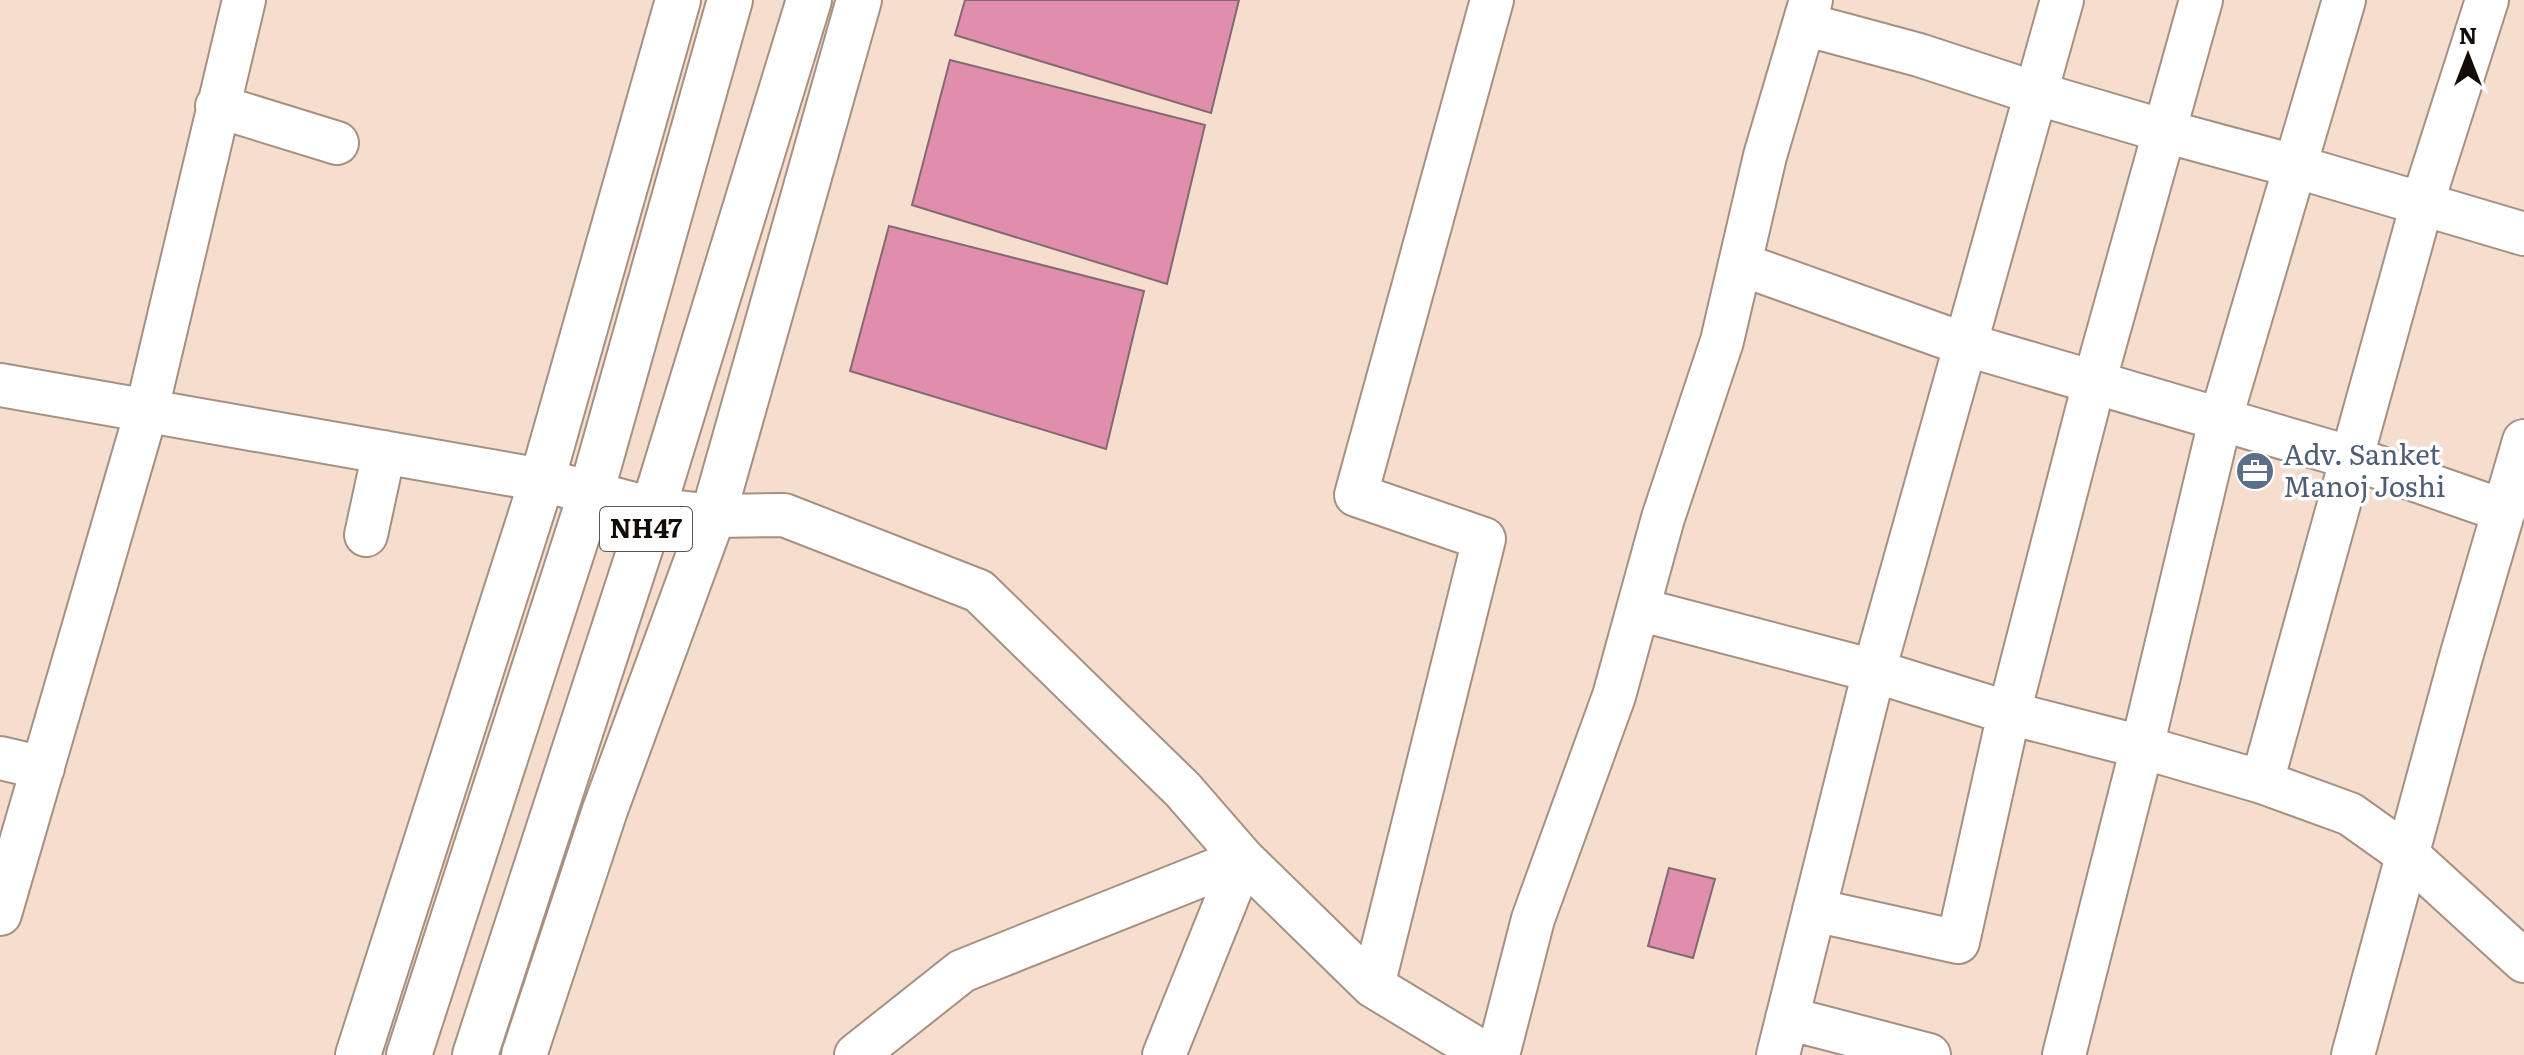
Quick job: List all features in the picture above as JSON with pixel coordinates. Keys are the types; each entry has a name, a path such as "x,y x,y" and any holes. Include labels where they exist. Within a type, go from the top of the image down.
{"main road":[{"path":"358,1055 542,480 678,0"},
{"name":"NH47","path":"409,1055 591,493 730,0"},
{"name":"NH47","path":"475,1055 653,509 809,0"},
{"path":"524,1055 605,810 713,516 859,0"}],"street":[{"path":"0,914 147,409 244,0"},
{"path":"1373,986 1484,539 1356,495 1492,0"},
{"path":"1929,1055 1783,1036 1874,671 2062,0"},
{"path":"1814,910 1958,942 2009,713 2094,383 2201,0"},
{"path":"2064,1055 2220,421 2344,0"},
{"path":"2262,782 2422,204 2487,0"},
{"path":"1498,1055 1533,919 1614,696 1663,518 1722,341 1765,156 1808,12 1919,55 2035,93 2524,234"},
{"path":"217,106 337,143"},
{"path":"1740,264 1964,344 2352,458 2504,511"},
{"path":"0,385 542,480 653,509 713,516 784,515 979,591 1183,790 1243,859 1373,986 1487,1055"},
{"path":"2353,1055 2461,657 2524,441"},
{"path":"366,535 384,452"},
{"path":"1638,609 1874,671 2009,713 2142,747 2262,782 2350,814 2409,856 2524,961"},
{"path":"0,758 43,768"},
{"path":"856,1055 962,971 1243,859"},
{"path":"1164,1055 1243,859"}],"building":[{"path":"965,0 1239,0 1211,113 955,35"},
{"path":"950,60 1205,125 1167,284 912,205"},
{"path":"889,226 1144,291 1106,449 850,371"},
{"path":"1669,868 1715,879 1693,958 1648,946"}],"place":[{"name":"Adv. Sanket Manoj Joshi","path":"2255,471"}]}
